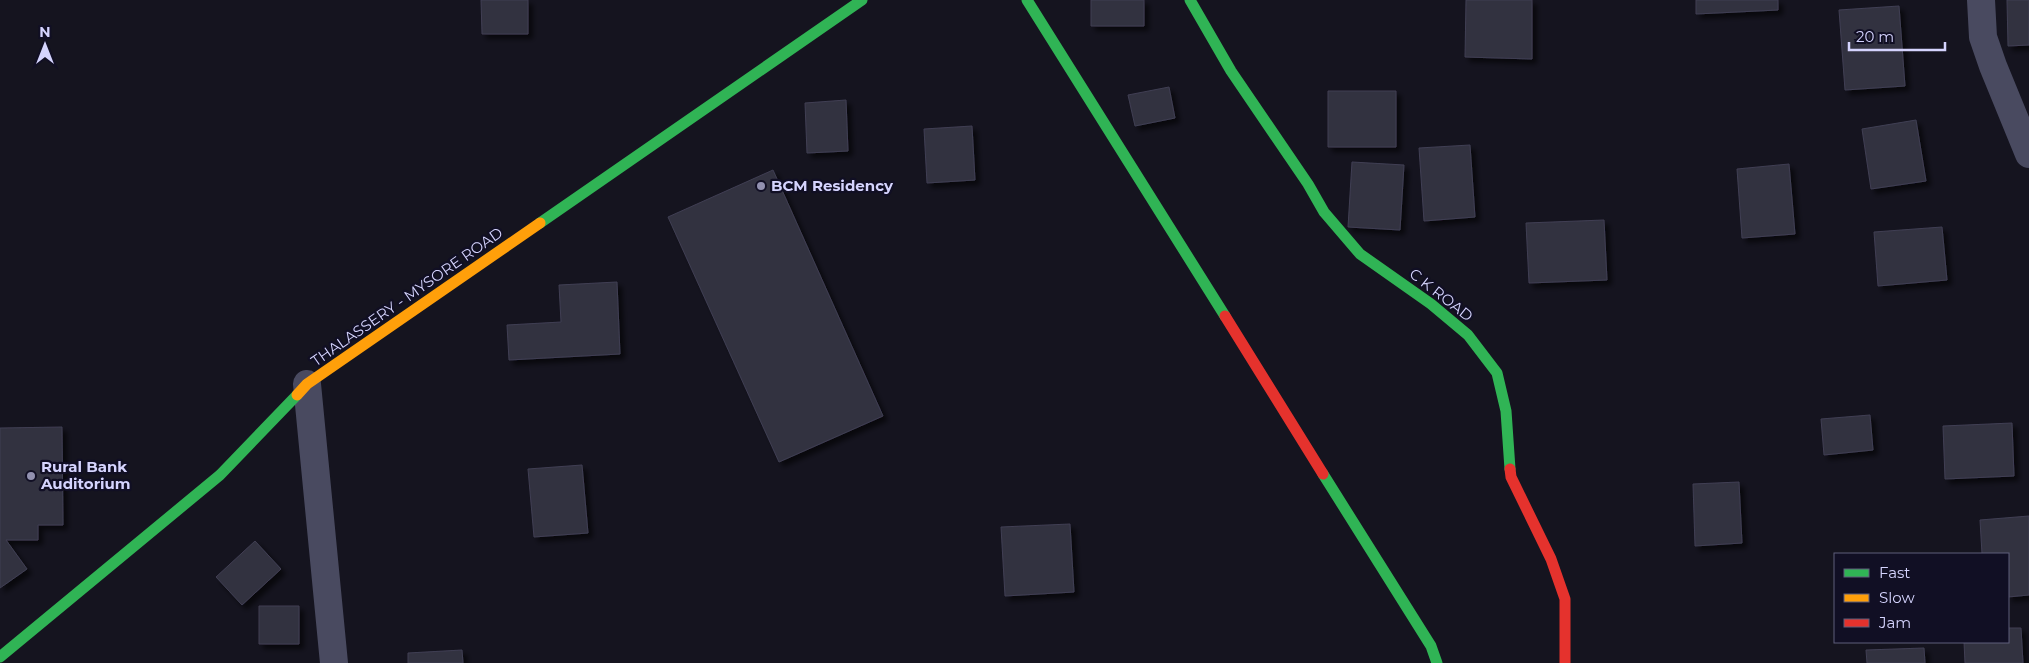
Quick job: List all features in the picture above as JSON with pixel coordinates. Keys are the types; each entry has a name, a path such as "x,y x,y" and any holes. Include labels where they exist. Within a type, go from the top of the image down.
{"street":[{"name":"THALASSERY - MYSORE ROAD","path":"0,657 220,475 307,384 862,0"},
{"path":"1026,0 1432,646 1437,663"},
{"name":"C K ROAD","path":"1190,0 1231,71 1308,184 1324,212 1360,254 1431,304 1468,335 1496,372 1506,411 1511,477 1550,559 1565,599 1565,663"},
{"path":"1981,0 1983,37 2029,154"},
{"path":"307,384 334,663"}],"building":[{"path":"481,0 528,0 528,34 482,34"},
{"path":"1091,0 1144,0 1144,26 1091,26"},
{"path":"1466,0 1532,0 1532,59 1465,57"},
{"path":"1696,0 1778,0 1778,10 1696,14"},
{"path":"2007,0 2029,0 2029,45 2008,46"},
{"path":"1899,6 1905,86 1845,90 1839,10"},
{"path":"1169,87 1175,118 1135,126 1128,95"},
{"path":"1328,91 1396,91 1396,147 1328,147"},
{"path":"846,100 848,151 807,153 805,103"},
{"path":"1916,120 1926,181 1871,189 1862,129"},
{"path":"972,126 975,180 927,183 924,129"},
{"path":"1470,145 1475,217 1424,221 1419,148"},
{"path":"1352,162 1404,165 1400,230 1348,227"},
{"path":"1789,164 1795,234 1742,238 1737,169"},
{"path":"773,170 883,416 779,462 668,217"},
{"path":"1604,220 1607,280 1529,283 1526,223"},
{"path":"1942,227 1947,280 1878,286 1874,232"},
{"path":"617,282 620,354 509,360 507,325 561,322 559,285"},
{"path":"1870,415 1873,450 1824,455 1821,419"},
{"path":"2012,423 2014,476 1945,479 1943,426"},
{"name":"Rural Bank Auditorium","path":"62,427 63,525 38,525 38,540 6,540 27,569 0,588 0,428"},
{"path":"582,465 588,533 534,537 528,469"},
{"path":"1739,482 1742,543 1695,546 1693,484"},
{"path":"2029,516 2029,595 2009,597 2009,553 1982,553 1980,520"},
{"path":"1070,524 1074,592 1005,596 1001,527"},
{"path":"255,541 281,569 242,605 216,577"},
{"path":"259,606 299,606 299,644 259,644"},
{"path":"2009,628 2021,628 2023,663 1965,663 1964,643 2009,643"},
{"path":"1924,648 1925,663 1867,663 1866,650"},
{"path":"462,650 463,663 408,663 408,653"}],"traffic: fast":[{"path":"540,223 862,0"},
{"path":"1027,0 1225,316"},
{"path":"1190,0 1231,71 1308,184 1324,212 1360,254 1431,304 1468,335 1497,373 1506,411 1510,469"},
{"path":"0,657 220,475 297,395"},
{"path":"1323,474 1431,646 1437,663"}],"traffic: slow":[{"path":"297,395 307,384 540,223"}],"traffic: jam":[{"path":"1225,316 1323,474"},
{"path":"1510,469 1511,477 1551,559 1565,599 1565,663"}],"place":[{"name":"BCM Residency","path":"761,186"},
{"name":"Rural Bank Auditorium","path":"31,476"}]}
